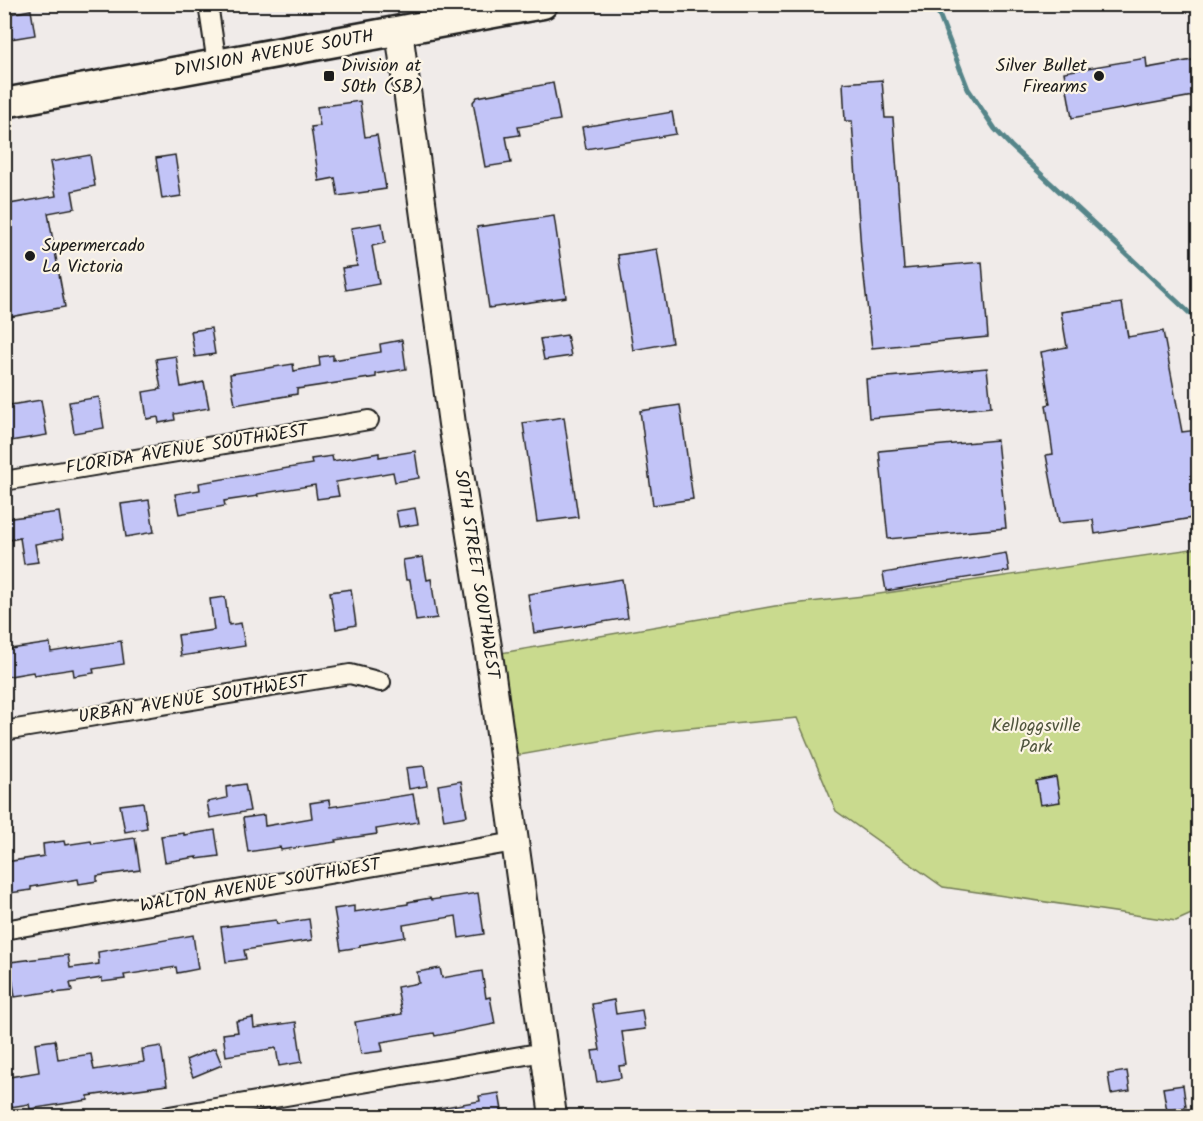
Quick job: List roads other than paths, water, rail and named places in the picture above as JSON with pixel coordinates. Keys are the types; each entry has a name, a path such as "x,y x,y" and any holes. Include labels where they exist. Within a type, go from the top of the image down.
{"main road":[{"name":"DIVISION AVENUE SOUTH","path":"4,103 543,4"}],"street":[{"path":"208,4 217,64"},
{"name":"50TH STREET SOUTHWEST","path":"399,31 452,424 488,647 553,1116"},
{"name":"FLORIDA AVENUE SOUTHWEST","path":"4,481 369,420"},
{"name":"URBAN AVENUE SOUTHWEST","path":"4,731 350,674 381,682"},
{"name":"WALTON AVENUE SOUTHWEST","path":"4,930 515,842"},
{"path":"169,1116 544,1052"}],"waterway":[{"path":"935,4 968,89 995,129 1198,321"}],"place":[{"name":"Division at 50th (SB)","path":"329,76"},
{"name":"Silver Bullet Firearms","path":"1099,76"},
{"name":"Supermercado La Victoria","path":"30,256"}],"park label":[{"name":"Kelloggsville Park","path":"1036,736"}]}
